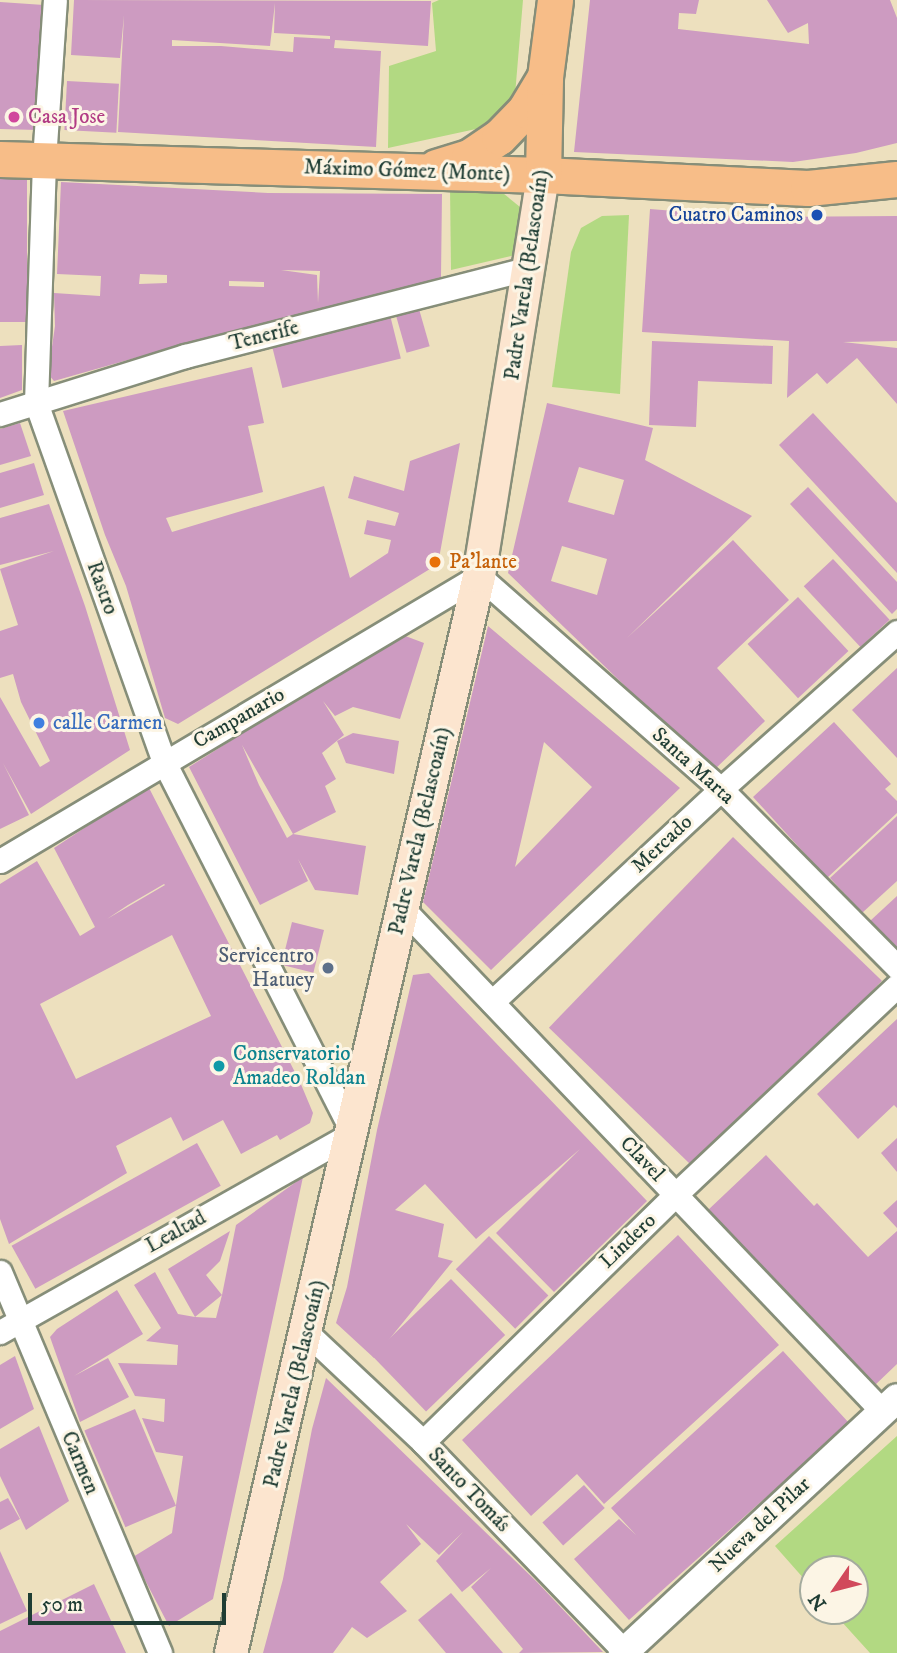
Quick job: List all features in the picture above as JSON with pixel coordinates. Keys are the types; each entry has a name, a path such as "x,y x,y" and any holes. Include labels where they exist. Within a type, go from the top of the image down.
{"main road":[{"name":"Padre Varela (Belascoaín)","path":"231,1653 353,1133 479,576 531,268 543,175 545,77 555,0"},
{"path":"421,172 469,157 499,137 525,110 545,77"},
{"name":"Máximo Gómez (Monte)","path":"0,159 543,175 808,188 897,179"}],"street":[{"name":"Rastro","path":"55,0 44,160 36,403 164,762 353,1133"},
{"name":"Tenerife","path":"0,414 185,356 531,268"},
{"name":"Campanario","path":"0,861 479,576"},
{"name":"Santa Marta","path":"479,576 721,789 897,967"},
{"name":"Mercado","path":"492,1002 721,789 897,632"},
{"name":"Clavel","path":"402,908 676,1194 890,1404"},
{"name":"Lindero","path":"423,1442 676,1194 897,986"},
{"name":"Lealtad","path":"0,1332 353,1133"},
{"name":"Carmen","path":"0,1272 160,1653"},
{"name":"Santo Tomás","path":"306,1332 423,1442 625,1653"},
{"name":"Nueva del Pilar","path":"625,1653 890,1404"}],"green space":[{"path":"439,0 523,0 515,95 497,115 476,129 388,148 389,66 436,51 432,3"},
{"path":"493,185 520,207 515,255 451,270 450,187"},
{"path":"629,215 620,394 552,387 571,252 581,228 602,216"},
{"path":"897,1436 897,1653 870,1653 845,1625 869,1625 869,1555 799,1555 799,1573 775,1546"}],"building":[{"path":"74,0 431,1 428,46 335,40 334,48 381,51 376,147 118,132 124,15 120,58 71,55","holes":["275,3 274,33 330,36 330,39 294,37 293,52 221,46 172,46 172,40 270,46"]},
{"path":"590,0 699,0 696,14 679,13 678,29 809,44 808,23 788,33 767,0 890,0 897,18 897,143 856,153 793,162 574,152"},
{"path":"0,2 44,5 37,130 0,129"},
{"path":"67,81 119,84 116,133 64,130"},
{"path":"0,176 27,176 27,322 0,322"},
{"path":"61,182 268,193 442,194 441,277 379,298 177,346 54,381 48,374 55,326 54,293 100,296 101,276 57,274","holes":["281,270 320,271 318,303 317,275","140,274 167,275 167,283 139,284","229,281 264,282 264,287 229,286"]},
{"path":"650,209 748,217 897,216 897,341 843,342 897,348 897,404 857,358 827,384 817,373 787,398 789,341 642,332"},
{"path":"417,302 430,346 407,353 394,309"},
{"path":"389,311 401,359 282,388 271,341"},
{"path":"652,341 773,346 772,384 698,381 696,427 649,425"},
{"path":"22,345 22,390 0,398 0,346"},
{"path":"252,367 264,423 248,426 263,492 166,518 172,532 324,486 350,578 388,553 391,540 364,534 367,520 395,526 399,513 348,498 354,476 404,491 410,461 460,443 438,564 178,724 165,718 126,586 105,535 63,411"},
{"path":"547,403 653,428 645,460 752,516 627,638 733,540 789,600 717,668 765,721 713,771 508,573","holes":["579,467 624,480 614,515 568,502","562,546 607,559 597,595 551,581"]},
{"path":"813,413 897,503 897,573 779,445"},
{"path":"20,423 31,456 0,465 0,429"},
{"path":"34,463 44,495 0,508 0,473"},
{"path":"808,487 897,582 897,609 892,614 790,504"},
{"path":"49,504 85,606 130,750 31,814 3,763 29,815 0,829 0,697 40,767 50,761 21,702 13,674 0,678 0,631 18,625 0,569 54,551 0,565 0,518"},
{"path":"833,559 890,620 860,647 804,586"},
{"path":"798,597 848,651 798,698 748,644"},
{"path":"488,626 680,788 491,970 423,902","holes":["544,742 592,787 515,867"]},
{"path":"400,634 424,643 400,719 353,707 335,716 323,701 344,735 322,753 336,779 325,786 336,812 293,834 366,846 358,895 315,890 298,859 308,881 260,905 189,767","holes":["242,745 293,834 287,838 259,785"]},
{"path":"897,668 897,758 852,710"},
{"path":"834,722 891,784 885,789 897,801 897,813 827,878 753,797"},
{"path":"353,733 399,741 394,774 346,763 337,741"},
{"path":"148,786 300,1082 313,1113 310,1123 280,1140 277,1135 241,1154 223,1120 183,1141 171,1117 116,1146 127,1173 9,1244 0,1219 0,884 37,861 80,936 95,927 54,848","holes":["165,885 107,919 128,905","172,935 211,1016 76,1079 40,1004"]},
{"path":"897,816 897,881 862,913 830,878"},
{"path":"733,837 882,981 698,1171 549,1028"},
{"path":"897,896 897,949 870,921"},
{"path":"292,922 324,930 313,973 281,965"},
{"path":"429,973 647,1201 554,1292 496,1233 580,1149 476,1239 425,1184 395,1210 444,1224 438,1257 453,1261 374,1358 336,1323 347,1287 377,1130 413,975"},
{"path":"897,1019 897,1108 894,1105 858,1139 817,1094"},
{"path":"897,1138 897,1172 881,1153"},
{"path":"197,1143 221,1186 35,1289 12,1246"},
{"path":"766,1155 814,1206 817,1203 868,1257 897,1231 897,1364 873,1387 707,1211"},
{"path":"303,1177 213,1599 169,1626 133,1557 172,1533 183,1456 156,1452 142,1418 164,1422 165,1399 135,1396 118,1363 177,1365 178,1345 146,1341 161,1328 134,1285 155,1272 178,1314 216,1318 236,1225"},
{"path":"897,1200 897,1228 883,1213"},
{"path":"230,1231 220,1261 206,1275 222,1295 195,1317 168,1269"},
{"path":"678,1235 779,1345 604,1504 577,1474 531,1516 462,1440"},
{"path":"489,1236 548,1295 515,1329 456,1269"},
{"path":"451,1279 505,1335 426,1412 372,1355"},
{"path":"117,1290 143,1334 74,1376 108,1358 129,1397 80,1422 50,1337 57,1329"},
{"path":"783,1351 849,1423 629,1620 574,1559 619,1519 636,1535 611,1508"},
{"path":"15,1356 34,1409 0,1429 0,1365"},
{"path":"326,1378 537,1582 603,1652 519,1653 523,1649 471,1587 491,1568 462,1592 436,1561 463,1532 439,1555 406,1524 421,1544 380,1582 407,1611 367,1638 352,1627 333,1653 263,1653 283,1579 312,1429"},
{"path":"135,1409 176,1506 125,1527 84,1430"},
{"path":"39,1426 69,1501 26,1530 0,1476 0,1449"},
{"path":"584,1485 605,1508 563,1546 542,1522"},
{"path":"8,1498 20,1519 0,1530 0,1502"},
{"path":"0,1551 27,1611 0,1624"},
{"path":"94,1584 126,1653 0,1653 0,1631"},
{"path":"451,1593 503,1653 446,1653 418,1620"}],"place":[{"name":"Casa Jose","path":"14,117"},
{"name":"Cuatro Caminos","path":"817,215"},
{"name":"Pa'lante","path":"435,562"},
{"name":"calle Carmen","path":"39,723"},
{"name":"Servicentro Hatuey","path":"328,968"},
{"name":"Conservatorio Amadeo Roldan","path":"219,1066"}]}
